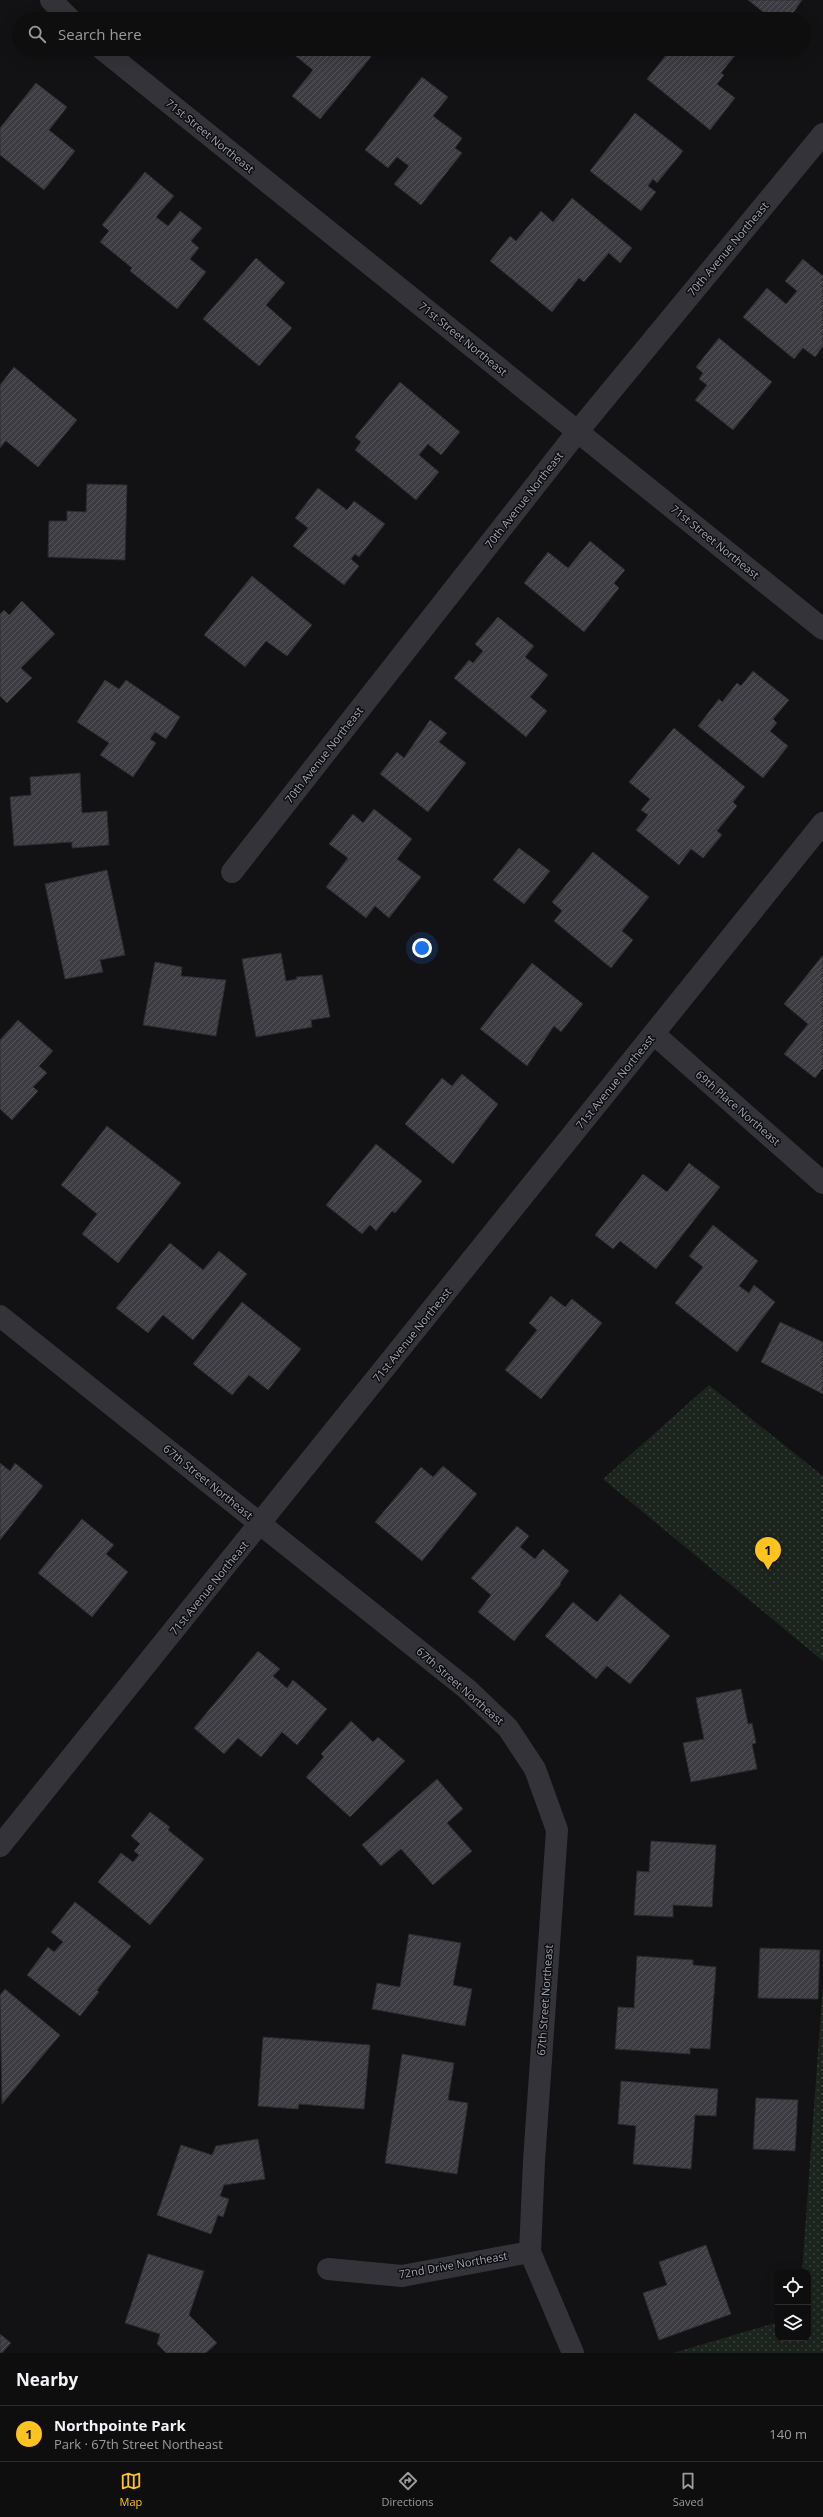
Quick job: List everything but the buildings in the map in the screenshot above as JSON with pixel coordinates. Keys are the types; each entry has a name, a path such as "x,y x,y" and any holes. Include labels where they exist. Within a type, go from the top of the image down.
{"street":[{"path":"51,0 63,12"},
{"name":"71st Street Northeast","path":"111,56 823,629"},
{"name":"70th Avenue Northeast","path":"232,872 578,431 823,134"},
{"name":"71st Avenue Northeast","path":"0,1846 261,1524 823,824"},
{"name":"69th Place Northeast","path":"654,1034 823,1183"},
{"name":"67th Street Northeast","path":"0,1316 467,1689 508,1728 535,1770 557,1830 534,2162 530,2252 573,2353"},
{"name":"72nd Drive Northeast","path":"328,2269 402,2276 530,2252"}],"shaded area":[{"path":"709,1385 823,1476 823,1661 603,1479"},
{"path":"823,1983 823,2353 673,2353 775,2323 775,2341 811,2341 811,2269 802,2269"}],"place":[{"name":"Northpointe Park","path":"768,1570"}]}
